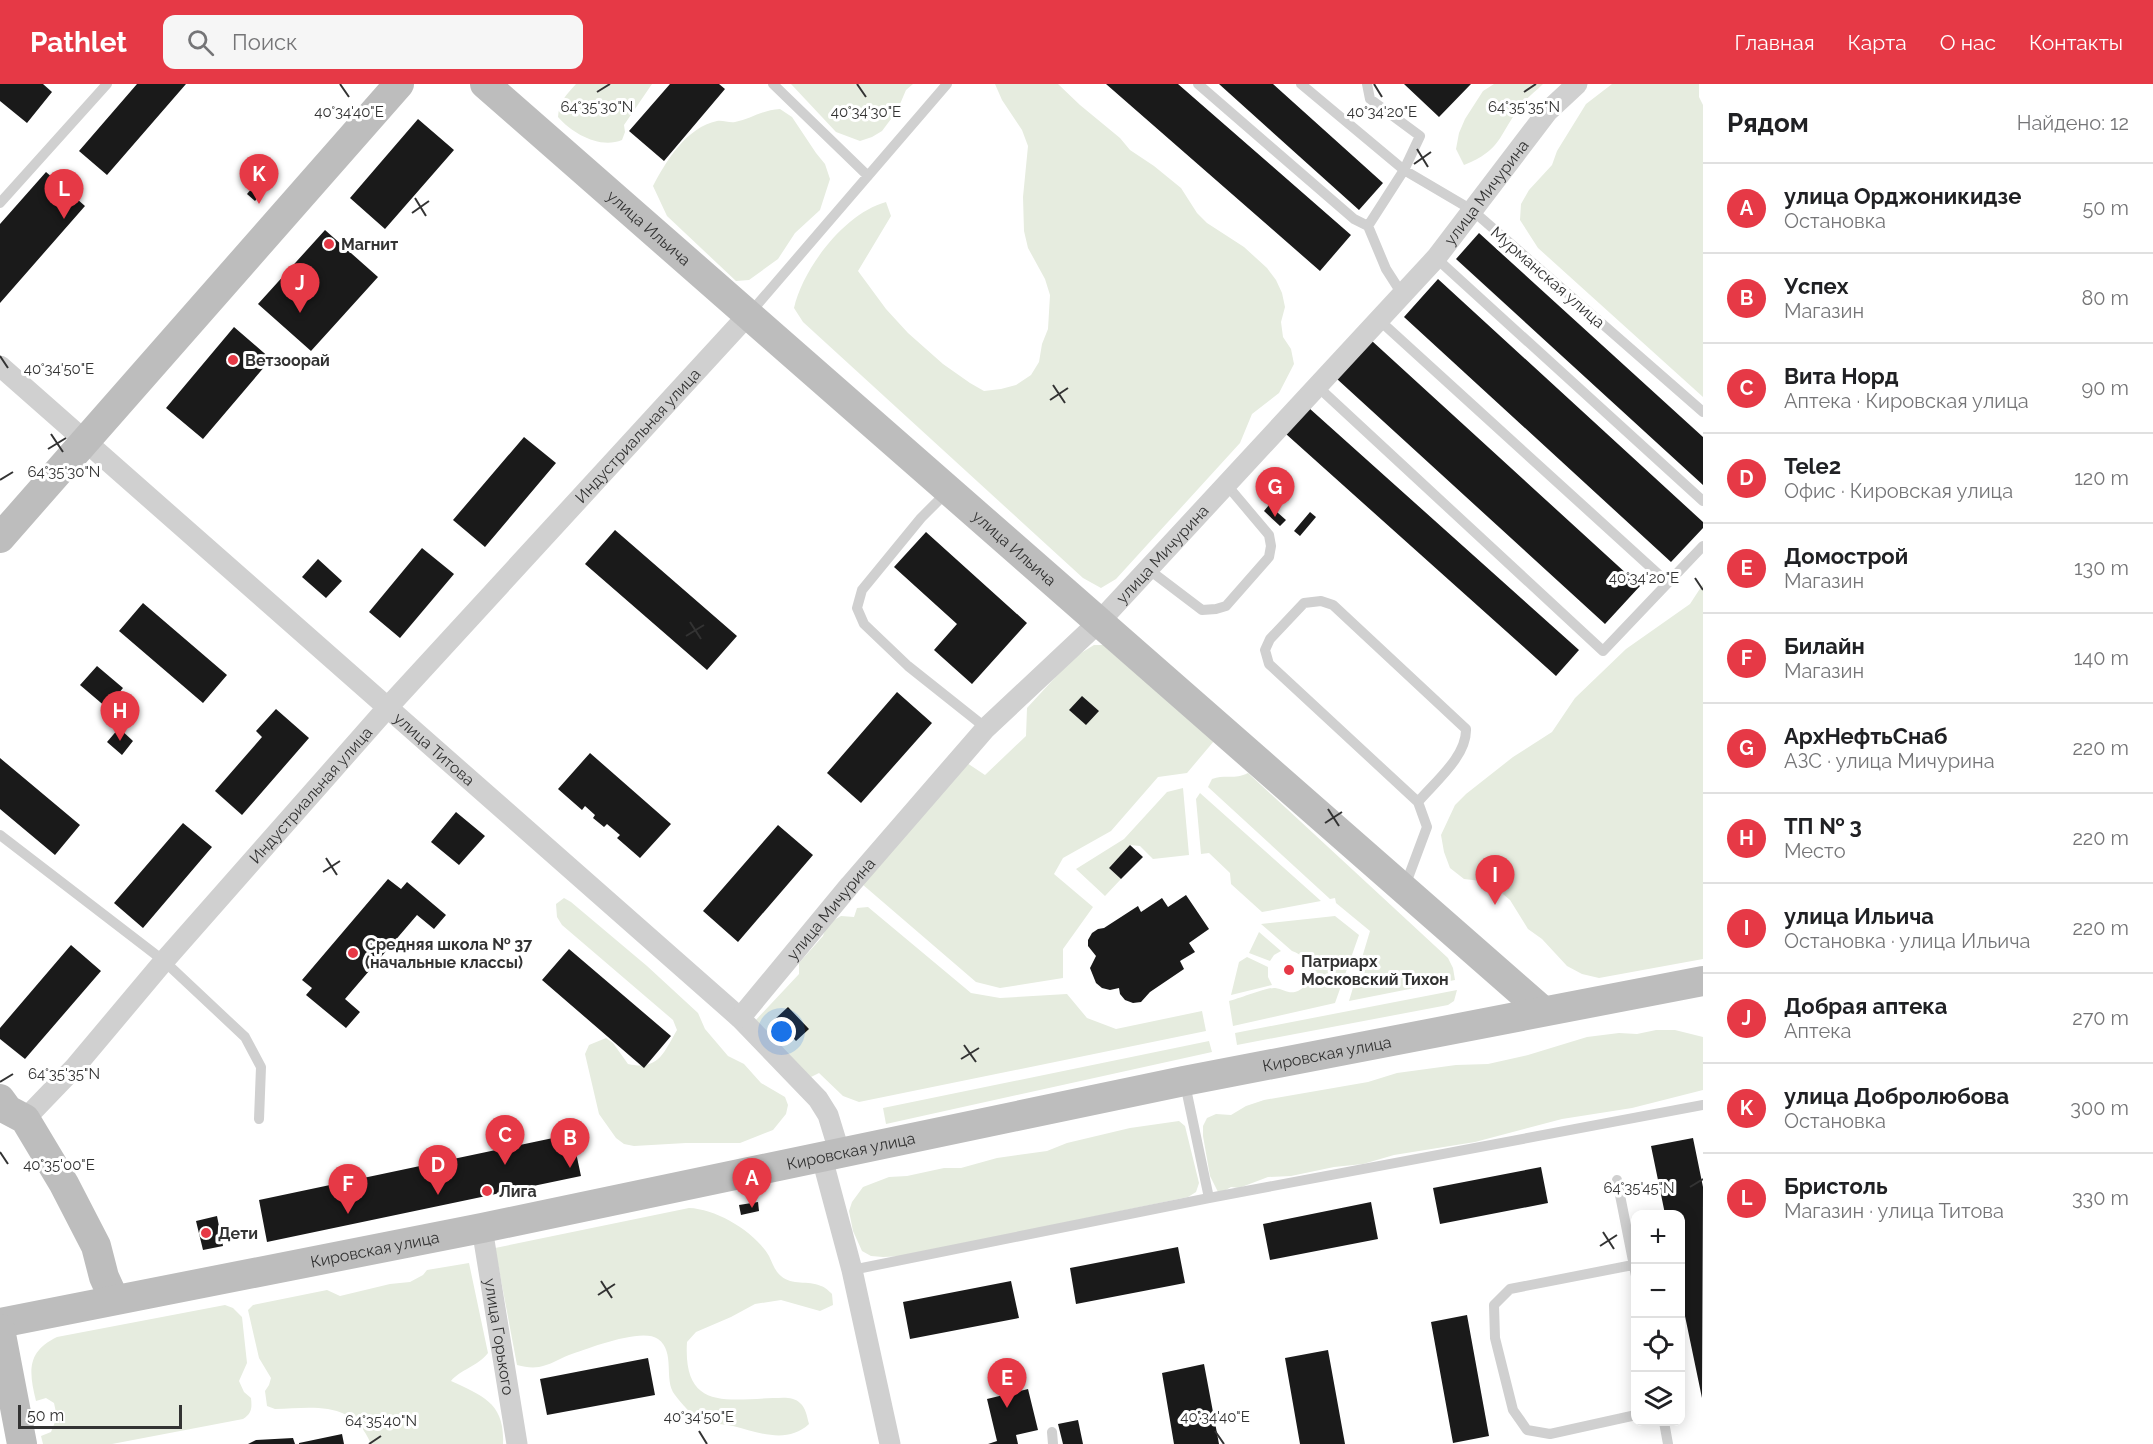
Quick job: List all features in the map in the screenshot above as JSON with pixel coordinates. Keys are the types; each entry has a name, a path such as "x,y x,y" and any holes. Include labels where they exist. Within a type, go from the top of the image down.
{"street":[{"path":"0,538 399,84"},
{"name":"улица Ильича","path":"485,84 1543,1011"},
{"name":"улица Мичурина","path":"740,1018 850,885 987,728 1099,622 1436,258 1548,111 1577,84"},
{"name":"Индустриальная улица","path":"8,1111 75,1067 164,961 388,707 748,315"},
{"name":"улица Титова","path":"0,366 740,1018 818,1099 828,1115 831,1156 852,1270 890,1444"},
{"name":"Кировская улица","path":"0,1323 482,1228 1184,1081 1703,981"},
{"path":"8,1111 84,1220 96,1246 104,1277 114,1299"},
{"name":"улица Горького","path":"482,1228 517,1444"},
{"path":"0,1329 22,1444"}],"lane":[{"path":"0,203 106,84"},
{"path":"773,84 868,176"},
{"path":"748,315 947,84"},
{"path":"1198,84 1354,219 1368,226 1386,269 1402,294"},
{"name":"Мурманская улица","path":"1301,84 1404,170 1472,210 1703,412"},
{"path":"1366,84 1370,99 1420,136 1404,170 1368,226"},
{"path":"1436,258 1703,501"},
{"path":"1378,319 1668,584"},
{"path":"1317,386 1603,651 1703,546"},
{"path":"1148,569 1202,610 1226,606 1269,557 1271,546 1269,535 1226,484"},
{"path":"948,490 921,518 862,590 857,608 864,624 908,666 987,728"},
{"path":"1404,889 1427,827 1418,802 1269,664 1265,650 1270,639 1304,603 1321,601 1333,605 1466,729 1467,738 1461,753 1418,802"},
{"path":"0,835 164,961 245,1037 261,1066 259,1119"},
{"path":"1184,1081 1209,1198"},
{"path":"852,1270 1209,1198 1703,1105"},
{"path":"1617,1180 1633,1264"},
{"path":"1631,1270 1510,1289 1494,1305 1495,1338 1513,1410 1527,1430 1550,1434 1631,1416"},
{"path":"1665,1426 1668,1444"}],"shaded area":[{"path":"576,84 652,84 624,125 625,132 622,140 605,143 579,134 558,117 561,103"},
{"path":"791,84 913,84 906,90 897,111 882,131 860,141 836,132"},
{"path":"995,84 1058,84 1120,138 1130,150 1181,188 1197,213 1207,223 1244,247 1267,268 1282,293 1285,307 1281,322 1283,337 1291,349 1294,364 1279,393 1252,414 1240,443 1116,579 1101,588 1083,578 803,322 794,308 806,276 828,244 856,218 886,202 891,216 858,271 886,309 908,333 943,364 984,391 1016,385 1031,375 1039,362 1042,344 1048,329 1050,295 1045,279 1028,248 1024,231 1023,197 1028,146 1022,130 1002,100"},
{"path":"1494,84 1543,84 1521,105 1498,142 1485,154 1464,165 1456,149 1459,133 1483,91"},
{"path":"1612,84 1699,84 1699,97 1703,105 1703,397 1538,248 1520,220 1521,204 1529,190 1552,165 1557,151 1586,104"},
{"path":"780,109 792,117 825,164 830,179 820,210 795,233 778,259 749,280 736,281 667,216 653,186 671,156 696,130 717,121 735,122"},
{"path":"1703,584 1703,959 1599,978 1582,974 1567,966 1542,939 1528,929 1510,900 1497,889 1481,881 1464,879 1450,868 1441,835 1455,805 1466,794 1513,757 1552,732 1575,698 1626,649 1690,604"},
{"path":"1094,645 1103,645 1214,741 1187,773 1158,777 1111,831 1063,858 1054,874 1093,907 1063,949 1063,978 1000,988 976,982 862,884 967,763 985,775 1026,736 1027,708 1073,658"},
{"path":"1248,773 1448,958 1455,980 1349,1001 1370,931 1336,903 1335,898 1330,899 1208,787 1212,779"},
{"path":"1183,788 1189,855 1153,859 1140,846 1130,845 1109,868 1121,879 1105,896 1076,869 1124,839 1167,792"},
{"path":"1200,793 1321,901 1262,912 1231,884 1230,873 1209,853 1201,854 1196,799"},
{"path":"564,898 647,966 698,1013 705,1029 728,1056 744,1064 761,1083 785,1097 788,1105 786,1114 773,1130 740,1143 634,1146 624,1144 616,1138 599,1114 585,1054 589,1045 606,1038 613,1043 628,1064 647,1065 659,1058 677,1030 673,1020 562,925 557,917 556,904"},
{"path":"868,907 971,993 1000,998 1067,994 1087,1018 1116,1029 1202,1011 1206,1031 859,1102 843,1096 819,1073 811,1077 753,1023 799,974 799,963 834,920 841,916 854,917 857,908"},
{"path":"1335,916 1359,935 1335,1003 1233,1026 1229,1001 1271,988 1295,992 1304,987 1310,975 1303,958 1261,924"},
{"path":"1259,932 1281,951 1270,961 1249,953"},
{"path":"1247,957 1268,967 1268,977 1272,985 1231,995 1239,962"},
{"path":"1457,990 1454,1001 1448,1005 1237,1045 1235,1033"},
{"path":"1656,1030 1675,1030 1703,1037 1703,1090 1632,1108 1562,1119 1475,1142 1394,1155 1363,1164 1334,1167 1291,1176 1268,1177 1239,1188 1231,1187 1219,1194 1210,1176 1203,1126 1207,1118 1216,1114 1231,1115 1246,1106 1264,1100 1368,1082 1397,1073 1456,1065 1488,1064 1528,1055 1587,1037 1619,1033 1637,1034"},
{"path":"1209,1041 1212,1052 886,1124 883,1108"},
{"path":"1179,1121 1185,1126 1199,1183 1196,1192 1188,1197 904,1256 871,1256 862,1251 853,1231 849,1211 852,1202 863,1187 889,1177 907,1176 944,1168 961,1168 997,1158 1047,1151 1067,1143 1130,1128"},
{"path":"689,1208 700,1209 723,1217 745,1231 763,1247 777,1271 785,1279 816,1284 832,1294 833,1305 820,1311 781,1300 755,1304 696,1332 687,1342 688,1364 692,1379 700,1390 710,1396 723,1399 794,1399 804,1407 809,1424 801,1430 792,1434 773,1435 709,1423 697,1418 675,1395 670,1382 667,1351 658,1339 650,1336 614,1340 539,1367 517,1365 495,1248"},
{"path":"469,1263 488,1353 451,1381 473,1391 496,1410 503,1430 503,1444 371,1444 354,1420 343,1413 318,1408 275,1409 267,1406 265,1391 271,1378 259,1358 248,1310 253,1305 327,1290 340,1296 390,1284 410,1282 427,1270"},
{"path":"225,1305 233,1308 242,1317 247,1363 239,1381 244,1392 251,1398 251,1410 246,1417 112,1444 43,1444 41,1436 51,1432 57,1417 54,1403 46,1398 36,1401 31,1372 35,1356 47,1343 57,1337"}],"building":[{"path":"0,84 43,84 52,92 27,123 0,101"},
{"path":"137,84 186,84 107,175 79,151"},
{"path":"670,84 719,84 725,89 664,161 629,131"},
{"path":"1106,84 1178,84 1351,235 1320,271"},
{"path":"1219,84 1273,84 1383,183 1359,210"},
{"path":"1404,84 1471,84 1439,117"},
{"path":"418,119 454,150 385,229 350,198"},
{"path":"46,172 85,206 0,303 0,224"},
{"path":"258,181 266,187 255,201 247,194"},
{"path":"325,230 378,277 311,351 258,304"},
{"path":"1479,233 1703,437 1703,485 1456,259"},
{"path":"1438,279 1703,522 1703,528 1671,562 1404,317"},
{"path":"234,327 271,359 203,439 166,408"},
{"path":"1372,341 1640,586 1605,624 1337,379"},
{"path":"1309,408 1579,650 1556,676 1286,434"},
{"path":"524,437 556,463 485,547 453,520"},
{"path":"1269,505 1286,520 1280,526 1264,511"},
{"path":"1310,512 1316,517 1300,536 1294,531"},
{"path":"615,530 737,636 707,670 585,564"},
{"path":"926,532 1027,623 972,684 934,650 957,624 894,567"},
{"path":"422,548 454,574 400,638 369,612"},
{"path":"318,559 342,581 326,598 302,577"},
{"path":"143,603 227,675 203,703 119,631"},
{"path":"97,666 123,688 107,708 80,685"},
{"path":"897,692 932,723 861,803 827,773"},
{"path":"1082,696 1099,711 1086,725 1069,710"},
{"path":"276,709 309,738 242,815 215,791 262,737 256,731"},
{"path":"119,728 133,741 122,755 107,742"},
{"path":"590,753 671,824 640,858 617,838 620,835 607,824 604,827 593,818 595,815 585,806 582,810 558,789"},
{"path":"0,758 80,825 55,855 0,809"},
{"path":"456,812 485,836 459,865 431,842"},
{"path":"183,823 212,847 143,928 114,903"},
{"path":"778,825 813,855 738,942 703,911"},
{"path":"1130,845 1143,857 1121,879 1109,868"},
{"path":"388,879 401,889 407,882 446,915 434,929 417,915 345,999 360,1012 346,1028 306,995 312,988 302,980"},
{"path":"1186,895 1209,929 1189,943 1195,952 1180,961 1184,969 1150,992 1141,1002 1133,1003 1125,1000 1119,988 1110,990 1096,983 1090,968 1096,956 1088,946 1092,933 1138,906 1141,912 1162,898 1168,907"},
{"path":"71,945 101,971 25,1059 0,1039 0,1028"},
{"path":"569,949 671,1036 644,1068 542,980"},
{"path":"788,1007 809,1029 796,1041 775,1019"},
{"path":"572,1134 581,1176 267,1242 259,1200"},
{"path":"1693,1138 1703,1187 1702,1398 1685,1316 1685,1210 1664,1210 1651,1146"},
{"path":"1541,1167 1548,1203 1440,1224 1433,1188"},
{"path":"758,1202 759,1211 741,1215 739,1205"},
{"path":"1371,1202 1378,1239 1270,1260 1263,1224"},
{"path":"217,1216 223,1246 203,1250 196,1221"},
{"path":"1178,1247 1185,1283 1076,1304 1070,1268"},
{"path":"1011,1281 1019,1318 910,1339 903,1302"},
{"path":"1467,1315 1489,1436 1453,1443 1431,1322"},
{"path":"1328,1350 1345,1444 1300,1444 1285,1358"},
{"path":"648,1358 655,1395 547,1415 540,1379"},
{"path":"1204,1364 1219,1444 1174,1444 1162,1373"},
{"path":"1028,1389 1038,1430 1016,1435 1018,1444 988,1444 997,1441 987,1399"},
{"path":"1078,1420 1083,1444 1063,1444 1058,1424"},
{"path":"342,1434 344,1444 299,1444 299,1443"},
{"path":"293,1438 295,1444 248,1444 256,1440"}],"place":[{"name":"улица Добролюбова","path":"259,204"},
{"name":"Бристоль","path":"64,219"},
{"name":"Магнит","path":"329,244"},
{"name":"Добрая аптека","path":"300,313"},
{"name":"Ветзоорай","path":"233,360"},
{"name":"АрхНефтьСнаб","path":"1275,517"},
{"name":"ТП № 3","path":"120,741"},
{"name":"улица Ильича","path":"1495,905"},
{"name":"Средняя школа № 37 (начальные классы)","path":"353,953"},
{"name":"Патриарх Московский Тихон","path":"1289,970"},
{"name":"Вита Норд","path":"505,1165"},
{"name":"Успех","path":"570,1168"},
{"name":"Лига","path":"487,1191"},
{"name":"Tele2","path":"438,1195"},
{"name":"улица Орджоникидзе","path":"752,1208"},
{"name":"Билайн","path":"348,1214"},
{"name":"Дети","path":"206,1233"},
{"name":"Домострой","path":"1007,1408"}]}
